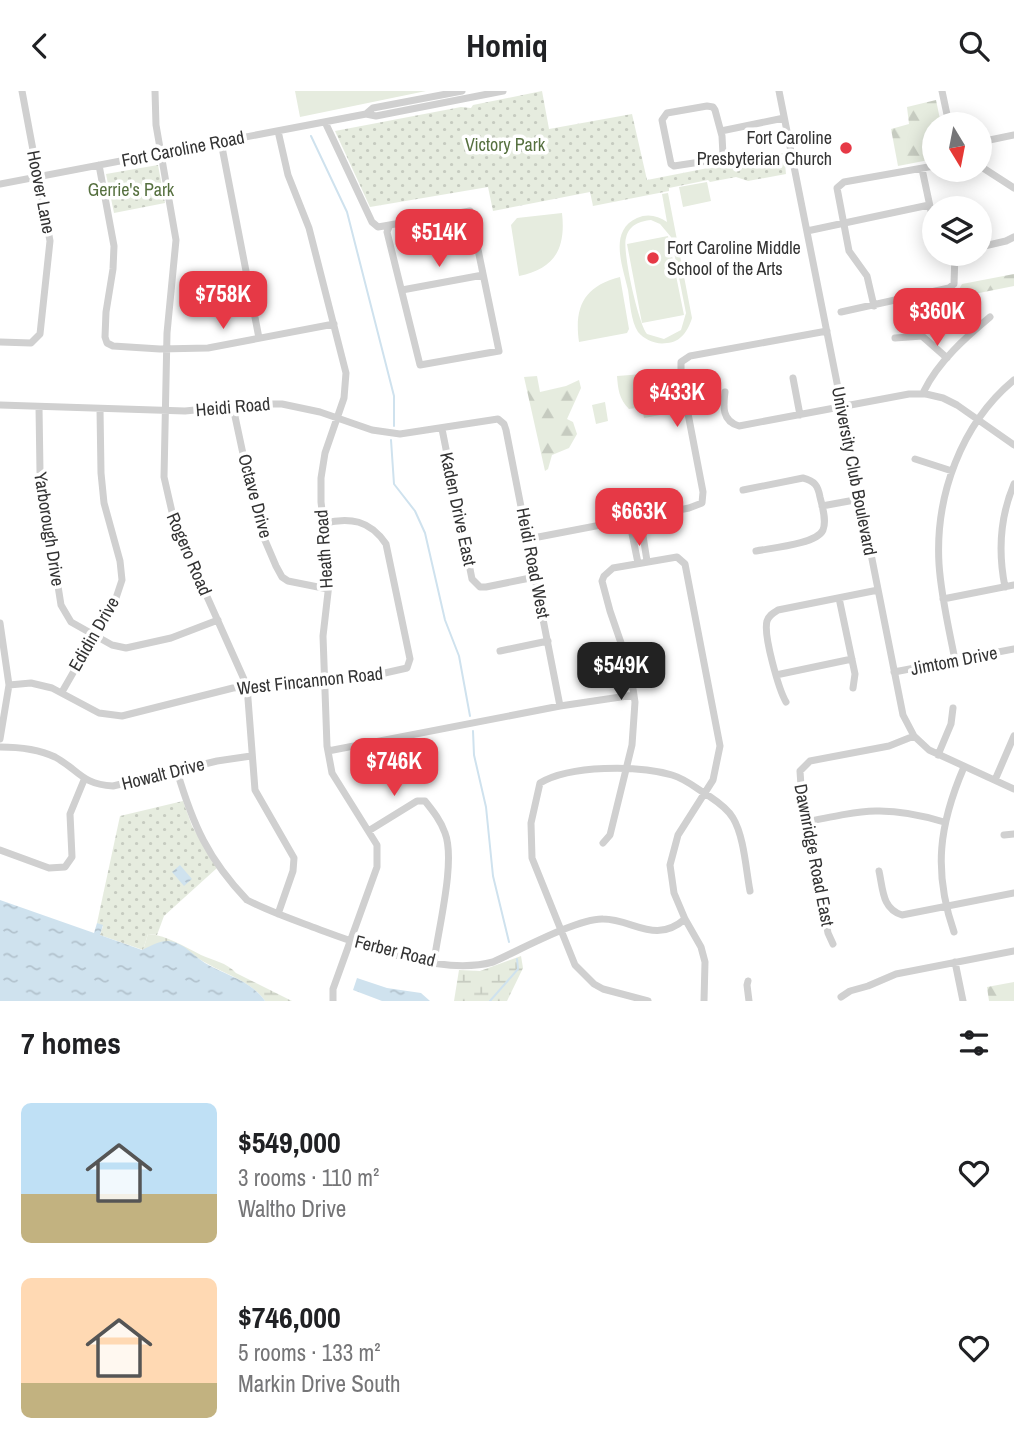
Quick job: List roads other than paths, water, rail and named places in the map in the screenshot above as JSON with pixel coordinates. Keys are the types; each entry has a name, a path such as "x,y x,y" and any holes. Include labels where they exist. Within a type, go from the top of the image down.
{"street":[{"name":"Hoover Lane","path":"0,342 30,343 40,334 51,249 22,91"},
{"name":"Rogero Road","path":"155,91 161,153 176,240 166,349 163,470 169,507 187,555 247,686 254,783 260,801 294,858 293,871 278,914"},
{"name":"Fort Caroline Road","path":"366,114 373,108 462,91"},
{"name":"Fort Caroline Road","path":"0,184 366,114 376,116 503,91"},
{"name":"University Club Boulevard","path":"779,91 903,716 914,736 938,755 1014,789"},
{"path":"942,92 946,112"},
{"path":"713,107 720,131 724,152 720,159 678,166 671,163 662,120 667,113 713,107"},
{"path":"720,131 784,118"},
{"path":"325,122 372,222 382,228 470,211 499,351 420,365 387,232 389,227"},
{"name":"Heath Road","path":"278,131 288,176 309,228 346,373 346,388 322,467 321,502 330,575 323,636 328,751 332,773 370,830 379,858 333,989 333,1001"},
{"path":"992,140 1014,135"},
{"path":"221,142 259,338"},
{"path":"99,165 114,246 106,312 107,343 113,346 166,349 208,348 334,324"},
{"path":"874,306 867,276 849,251 837,191 842,183 922,169"},
{"path":"992,174 1014,188"},
{"path":"807,231 922,206"},
{"path":"992,244 1014,237"},
{"path":"841,312 949,288 954,283 955,266"},
{"path":"401,290 482,275"},
{"path":"926,394 924,391 927,385 947,358 990,317"},
{"path":"528,539 689,508 702,503 704,492 681,377 681,362 698,354 827,331"},
{"path":"895,338 922,336 947,358"},
{"path":"793,378 800,415"},
{"path":"955,660 939,573 942,510 952,471 963,445 992,401 1014,380"},
{"path":"725,392 725,414 730,422 743,426 909,394 926,394 949,400 1014,445"},
{"name":"Heidi Road","path":"0,405 199,411 257,404 287,404 337,417 372,430 407,434 495,419 502,422"},
{"name":"Yarborough Drive","path":"39,407 40,472 61,605 71,622 112,645 126,648 171,638 218,619"},
{"name":"Octave Drive","path":"233,407 258,524 276,566 282,577 289,581 328,589"},
{"name":"Edidin Drive","path":"62,692 119,591 122,573 104,503 100,409"},
{"name":"Heidi Road West","path":"502,422 506,430 560,706"},
{"name":"Kaden Drive East","path":"442,429 472,579 480,587 535,577"},
{"path":"915,459 952,471"},
{"path":"743,489 809,479 818,487 822,506 824,526 814,539 756,551"},
{"path":"1005,587 1001,543 1006,505 1014,484"},
{"path":"822,506 860,499"},
{"path":"640,517 647,561"},
{"path":"629,519 638,563"},
{"name":"West Fincannon Road","path":"9,685 37,684 62,692 99,713 122,716 247,686 324,682 379,676 402,670 409,664 386,544 376,530 360,522 344,520 324,523"},
{"path":"603,843 610,835 632,745 634,695 625,651 602,584 604,576 613,568 672,557 685,564 718,732 718,762 706,794 678,835 672,853 672,883 705,962 704,1001"},
{"path":"943,599 1014,585"},
{"path":"786,702 779,690 766,627 769,617 778,610 878,590"},
{"path":"839,599 855,674 853,688"},
{"path":"0,623 9,685 0,739"},
{"path":"500,651 548,641"},
{"name":"Jimtom Drive","path":"894,672 1014,649"},
{"path":"776,675 852,659"},
{"path":"328,751 560,706 634,695"},
{"path":"938,755 951,724 953,708"},
{"name":"Dawnridge Road East","path":"833,944 828,933 806,822 799,778 802,766 810,761 889,745 914,736"},
{"path":"995,780 1014,736"},
{"name":"Howalt Drive","path":"0,747 36,750 50,755 84,780 101,786 113,786 217,761 251,756"},
{"path":"954,932 946,907 941,868 944,822 964,767"},
{"path":"648,1001 594,984 575,965 536,870 531,849 531,823 540,783 550,777 593,768 670,775 685,781 726,809 737,826 750,891"},
{"name":"Ferber Road","path":"177,771 192,820 219,865 247,900 278,914 389,953 466,967 480,966 591,920 613,920 649,930 668,928 685,919"},
{"path":"0,850 49,867 65,867 72,857 69,814 84,780"},
{"path":"370,830 414,802 425,801 440,821 448,845 448,869 434,962"},
{"path":"806,822 853,812 893,810 944,822"},
{"path":"1004,835 1014,834"},
{"path":"879,871 887,905 898,914 1014,893"},
{"path":"841,997 849,991 869,986 896,974 1014,951"},
{"path":"955,962 962,1001"},
{"path":"748,981 749,1001"}],"water":[{"path":"180,865 192,879 184,886 172,872"},
{"path":"0,900 94,933 97,923 103,925 100,935 142,950 165,941 179,944 205,963 246,983 265,1001 0,1001"},
{"path":"357,978 387,988 421,993 430,1001 382,1001 353,990"}],"waterway":[{"path":"311,136 347,212 394,396 394,426"},
{"path":"391,440 394,484 415,511 425,533 445,620 459,656 470,716"},
{"path":"473,731 474,755 486,807 493,876 509,942"},
{"path":"490,1001 518,969 517,959"}],"place":[{"name":"Fort Caroline Presbyterian Church","path":"846,148"},
{"name":"Fort Caroline Middle School of the Arts","path":"653,258"}],"park label":[{"name":"Victory Park","path":"505,145"},
{"name":"Gerrie's Park","path":"131,190"}]}
